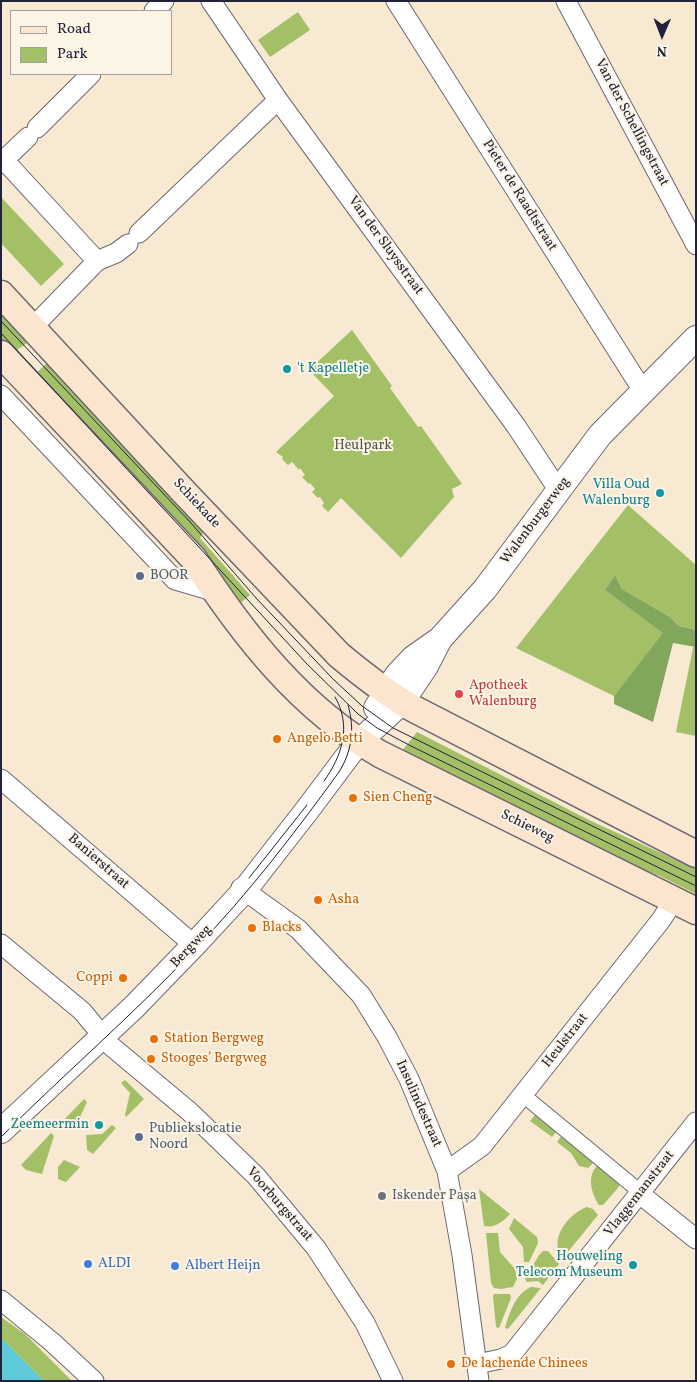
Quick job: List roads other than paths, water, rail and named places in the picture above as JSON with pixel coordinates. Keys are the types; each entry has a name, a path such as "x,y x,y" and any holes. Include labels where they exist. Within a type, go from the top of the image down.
{"main road":[{"name":"Schiekade","path":"1,294 339,654 395,697"},
{"path":"1,354 194,559 260,651 306,699 359,742"},
{"path":"395,697 696,854"},
{"name":"Schieweg","path":"359,742 685,905"}],"street":[{"path":"155,10 164,1"},
{"name":"Van der Sluysstraat","path":"211,1 278,100 516,426 559,492"},
{"name":"Pieter de Raadtstraat","path":"396,1 642,391"},
{"name":"Van der Schellingstraat","path":"566,1 696,245"},
{"path":"91,75 2,161 98,260"},
{"path":"32,328 98,260 116,253 134,238 278,100"},
{"name":"Walenburgerweg","path":"359,742 395,697 426,666 440,639 485,589 600,435 696,338"},
{"path":"1,395 175,580 216,592"},
{"name":"Bergweg","path":"3,1126 104,1038 194,945 242,890 359,742"},
{"name":"Banierstraat","path":"1,779 194,945"},
{"name":"Insulindestraat","path":"242,890 298,929 361,995 387,1037 409,1080 447,1171 462,1254 478,1372"},
{"name":"Heulstraat","path":"447,1171 482,1146 661,920 685,905"},
{"name":"Voorburgstraat","path":"1,944 82,1011 111,1046 190,1112 256,1176 316,1248 365,1323 392,1381"},
{"path":"523,1095 632,1185 640,1194 696,1238"},
{"name":"Vlaggemanstraat","path":"478,1372 512,1354 696,1122"},
{"path":"1,1300 52,1342 94,1381"}],"water":[{"path":"1,1338 44,1381 3,1381 1,1379"}],"tram line":[{"path":"1,321 191,523 256,598 333,679 362,706 393,728 696,877"},
{"path":"1,333 307,664 358,714 377,728 411,746 696,886"},
{"path":"324,781 336,761 343,740 343,719 335,697"},
{"path":"1,1137 123,1021 215,928 288,841 339,772 347,756 352,731 348,705"},
{"path":"249,878 307,805"}],"place":[{"name":"'t Kapelletje","path":"287,369"},
{"name":"Villa Oud Walenburg","path":"660,493"},
{"name":"BOOR","path":"140,576"},
{"name":"Apotheek Walenburg","path":"459,694"},
{"name":"Angelo Betti","path":"277,739"},
{"name":"Sien Cheng","path":"353,798"},
{"name":"Asha","path":"318,900"},
{"name":"Blacks","path":"252,928"},
{"name":"Coppi","path":"123,978"},
{"name":"Station Bergweg","path":"154,1039"},
{"name":"Stooges’ Bergweg","path":"151,1059"},
{"name":"Zeemeermin","path":"99,1125"},
{"name":"Publiekslocatie Noord","path":"139,1137"},
{"name":"Iskender Paşa","path":"382,1196"},
{"name":"ALDI","path":"88,1264"},
{"name":"Houweling Telecom Museum","path":"633,1265"},
{"name":"Albert Heijn","path":"175,1266"},
{"name":"De lachende Chinees","path":"451,1364"}],"park label":[{"name":"Heulpark","path":"363,446"}]}
